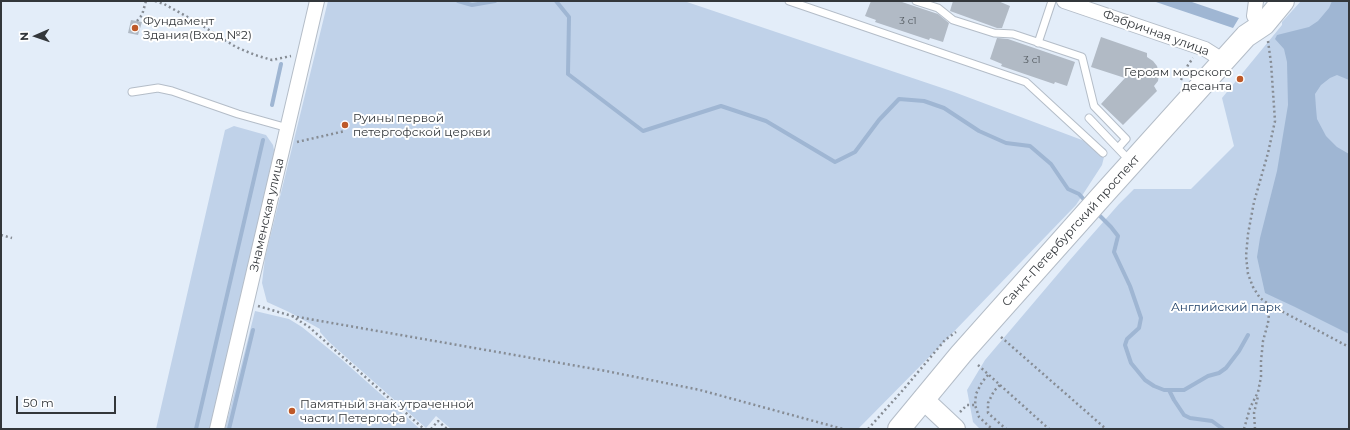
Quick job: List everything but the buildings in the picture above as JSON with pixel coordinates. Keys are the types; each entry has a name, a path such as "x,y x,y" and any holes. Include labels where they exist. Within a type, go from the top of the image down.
{"main road":[{"name":"Санкт-Петербургский проспект","path":"899,429 923,399 1100,198 1125,156 1224,61 1258,19 1264,24 1283,1"},
{"path":"923,399 956,422"}],"street":[{"name":"Знаменская улица","path":"217,429 288,128 316,1"},
{"name":"Фабричная улица","path":"1064,1 1205,49 1224,61"}],"lane":[{"path":"789,1 1026,82 1102,153"},
{"path":"916,1 938,8 953,20 994,33 1013,34 1082,57 1094,106 1126,139 1125,156"},
{"path":"1038,43 1052,1"},
{"path":"132,92 158,88 172,91 224,110 288,128"},
{"path":"1089,118 1125,156"}],"path":[{"path":"137,21 142,15 146,1"},
{"path":"155,1 164,4 195,21 236,47 254,55 272,60 293,55 305,50"},
{"path":"1258,19 1271,63 1275,120 1268,153 1254,202 1248,234 1246,256 1248,274 1253,287 1260,298 1270,305 1349,347"},
{"path":"284,142 299,142 345,132"},
{"path":"1,235 12,238"},
{"path":"246,302 292,316 606,371 700,390 843,429"},
{"path":"1255,429 1254,413 1261,377 1260,361 1270,305"},
{"path":"292,316 309,327 424,429"},
{"path":"1001,336 1106,429"},
{"path":"978,365 1049,429"},
{"path":"988,375 982,382 976,394 975,405 979,417 992,429"},
{"path":"1000,385 994,391 988,403 988,413 1006,429"},
{"path":"1244,429 1250,408 1258,392"},
{"path":"956,422 967,405 975,405"},
{"path":"431,429 438,421 447,429"}],"green space":[{"path":"328,1 684,1 954,92 1106,149 1102,165 1076,205 858,429 451,429 436,416 426,428 329,342 320,332 320,329 267,302 262,283 265,258"},
{"name":"Английский парк","path":"1301,1 1349,1 1349,429 980,429 973,422 967,390 985,360 1069,261 1134,189 1191,189 1234,146 1222,98 1282,25 1282,22"},
{"path":"234,126 266,135 273,145 275,155 210,429 156,429 225,130"},
{"path":"255,311 289,319 302,327 340,358 420,429 225,429"}],"shaded area":[{"path":"1153,1 1189,1 1239,18 1233,28"},
{"path":"1332,1 1349,1 1349,80 1337,75 1321,85 1315,94 1317,119 1326,136 1337,147 1349,154 1349,334 1265,293 1257,257 1260,238 1277,171 1288,105 1287,62 1284,49 1275,39 1277,35 1309,27 1318,21 1329,8"}],"waterway":[{"path":"458,1 472,5 495,1"},
{"path":"556,1 569,17 568,74 643,131 721,106 766,121 835,162 855,152 879,120 899,99 924,101 944,108 979,131 1006,143 1030,146 1051,164 1068,189 1079,194 1087,203"},
{"path":"272,105 281,64"},
{"path":"196,429 263,140"},
{"path":"1096,212 1118,236 1114,252 1130,286 1141,318 1139,328 1127,339 1125,345 1131,363 1145,380 1164,390 1184,390 1208,376 1219,373 1226,368 1239,351 1248,335"},
{"path":"229,429 253,330"},
{"path":"1169,390 1184,415 1190,418 1212,421 1223,429"}],"place":[{"name":"Фундамент Здания(Вход №2)","path":"135,28"},
{"name":"Героям морского десанта","path":"1240,79"},
{"name":"Руины первой петергофской церкви","path":"345,125"},
{"name":"Памятный знак утраченной части Петергофа","path":"292,411"}]}
